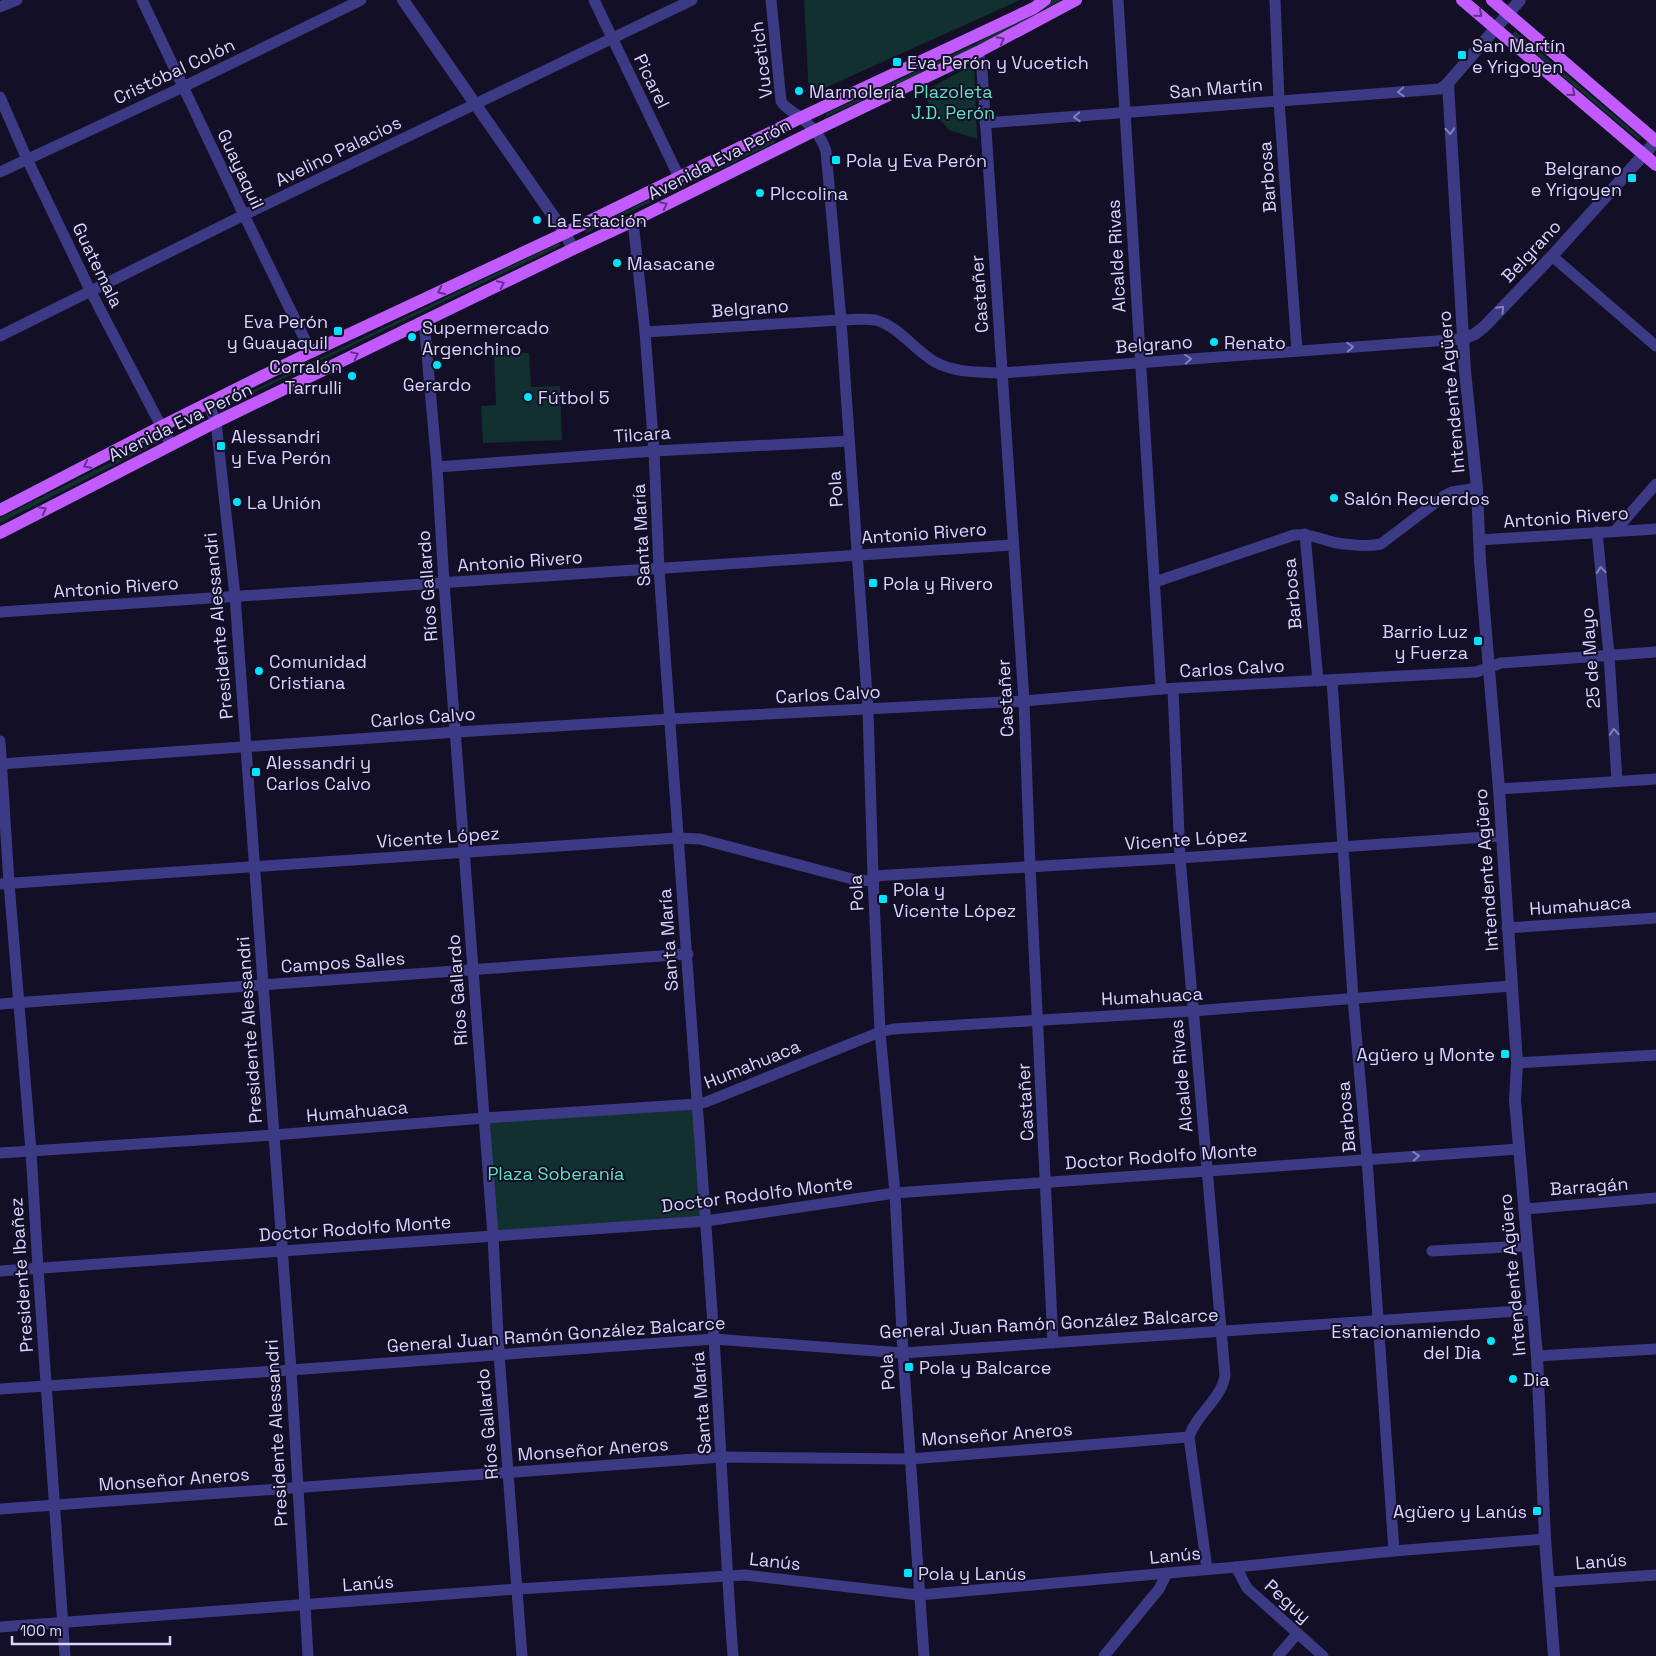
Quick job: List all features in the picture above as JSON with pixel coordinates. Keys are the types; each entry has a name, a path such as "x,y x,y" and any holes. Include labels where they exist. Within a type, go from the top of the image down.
{"main road":[{"name":"Avenida Eva Perón","path":"1,507 311,352 565,233 800,118 1034,8 1045,0"},
{"name":"Avenida Eva Perón","path":"0,533 216,422 978,52 1076,0"},
{"path":"1462,0 1656,165"},
{"path":"1492,0 1656,141"}],"street":[{"path":"0,7 17,0"},
{"name":"Guayaquil","path":"142,0 311,352"},
{"name":"Cristóbal Colón","path":"0,172 183,87 361,0"},
{"path":"403,0 565,233 573,249"},
{"name":"Picarel","path":"594,0 679,178"},
{"name":"Avelino Palacios","path":"0,336 244,215 692,0"},
{"name":"Vucetich","path":"771,0 781,101 816,130"},
{"name":"Alcalde Rivas","path":"1118,0 1154,582 1167,689 1224,1381 1222,1388 1192,1428 1189,1437"},
{"name":"Barbosa","path":"1275,0 1279,101 1297,351"},
{"path":"1448,83 1520,0"},
{"name":"Castañer","path":"978,52 982,70 1012,545 1024,701 1053,1343"},
{"name":"San Martín","path":"985,123 1440,89 1448,83"},
{"name":"Intendente Agüero","path":"1448,83 1463,339 1477,488 1479,540 1488,638 1488,668 1499,789 1517,1063 1515,1100 1537,1356 1545,1539 1554,1656"},
{"name":"Guatemala","path":"0,97 27,159 91,292 172,445"},
{"name":"Pola","path":"816,130 826,151 850,441 868,710 880,1032 895,1193 903,1353 924,1656"},
{"name":"Belgrano","path":"646,332 841,320 873,320 884,323 934,362 962,370 1002,373 1463,339 1475,334 1485,326 1552,256 1656,141"},
{"name":"Santa María","path":"633,221 646,332 654,450 659,569 688,954 722,1457 726,1576 733,1656"},
{"path":"1552,256 1656,346"},
{"name":"Ríos Gallardo","path":"424,321 437,467 444,584 494,1236 499,1354 522,1656"},
{"name":"Presidente Alessandri","path":"208,403 216,422 235,596 282,1250 308,1656"},
{"name":"Tilcara","path":"437,467 654,450 850,441"},
{"path":"1615,531 1656,484"},
{"path":"1154,582 1294,535 1305,534 1338,543 1369,546 1381,544 1444,496 1452,492 1477,488"},
{"name":"Antonio Rivero","path":"1479,540 1656,529"},
{"name":"25 de Mayo","path":"1597,532 1609,655 1617,781"},
{"name":"Barbosa","path":"1305,534 1318,680"},
{"name":"Antonio Rivero","path":"0,612 1012,545"},
{"name":"Carlos Calvo","path":"1,764 456,732 1024,701 1167,689 1476,672 1501,664 1656,652"},
{"name":"Barbosa","path":"1332,680 1353,998 1367,1159 1394,1550"},
{"name":"Presidente Ibañez","path":"0,741 4,883 19,1002 31,1151 65,1656"},
{"path":"1499,789 1656,779"},
{"name":"Vicente López","path":"4,883 678,838 700,839 856,880 1030,866 1180,858 1501,836"},
{"name":"Humahuaca","path":"1507,928 1656,918"},
{"name":"Campos Salles","path":"0,1004 688,954"},
{"name":"Humahuaca","path":"0,1153 697,1104 880,1032 893,1029 1193,1012 1511,986"},
{"path":"1517,1063 1656,1055"},
{"name":"Doctor Rodolfo Monte","path":"0,1271 706,1222 895,1193 1519,1149"},
{"name":"Barragán","path":"1525,1209 1656,1198"},
{"path":"1432,1251 1527,1246"},
{"name":"General Juan Ramón González Balcarce","path":"0,1388 290,1370 714,1339 903,1353 1532,1310"},
{"path":"1537,1356 1656,1349"},
{"path":"1189,1437 1207,1569"},
{"name":"Monseñor Aneros","path":"0,1509 722,1457 910,1458 1189,1437"},
{"name":"Lanús","path":"0,1627 518,1589 745,1575 919,1595 1236,1567 1394,1550 1545,1539"},
{"name":"Peguy","path":"1236,1567 1247,1588 1323,1656"},
{"path":"1104,1656 1159,1589 1167,1573"},
{"name":"Lanús","path":"1549,1582 1656,1575"},
{"path":"1278,1656 1297,1634"}],"green space":[{"path":"804,0 1020,0 809,95"},
{"path":"1053,0 1061,0 976,47 826,117 826,114 975,44"},
{"path":"1515,31 1641,138 1639,140 1512,34"},
{"name":"Plazoleta J.D. Perón","path":"974,64 977,139 949,130 933,112 923,92"},
{"path":"775,139 774,143 586,233 585,231"},
{"path":"559,243 560,246 228,405 227,403"},
{"name":"Fútbol 5","path":"529,353 531,387 560,386 562,440 483,443 481,406 496,405 494,354"},
{"path":"155,440 157,443 0,523 0,518"},
{"name":"Plaza Soberanía","path":"697,1104 706,1221 493,1236 484,1118"}],"place":[{"name":"San Martín e Yrigoyen","path":"1462,55"},
{"name":"Eva Perón y Vucetich","path":"897,62"},
{"name":"Marmolería","path":"799,91"},
{"name":"Pola y Eva Perón","path":"836,160"},
{"name":"Belgrano e Yrigoyen","path":"1632,178"},
{"name":"PIccolina","path":"760,193"},
{"name":"La Estación","path":"537,220"},
{"name":"Masacane","path":"617,263"},
{"name":"Eva Perón y Guayaquil","path":"338,331"},
{"name":"Supermercado Argenchino","path":"412,337"},
{"name":"Renato","path":"1214,342"},
{"name":"Gerardo","path":"437,365"},
{"name":"Corralón Tarrulli","path":"352,376"},
{"name":"Fútbol 5","path":"528,397"},
{"name":"Alessandri y Eva Perón","path":"221,446"},
{"name":"Salón Recuerdos","path":"1334,498"},
{"name":"La Unión","path":"237,502"},
{"name":"Pola y Rivero","path":"873,583"},
{"name":"Barrio Luz y Fuerza","path":"1478,641"},
{"name":"Comunidad Cristiana","path":"259,671"},
{"name":"Alessandri y Carlos Calvo","path":"256,772"},
{"name":"Pola y Vicente López","path":"883,899"},
{"name":"Agüero y Monte","path":"1505,1054"},
{"name":"Estacionamiendo del Dia","path":"1491,1341"},
{"name":"Pola y Balcarce","path":"909,1367"},
{"name":"Dia","path":"1513,1379"},
{"name":"Agüero y Lanús","path":"1537,1511"},
{"name":"Pola y Lanús","path":"908,1573"}]}
